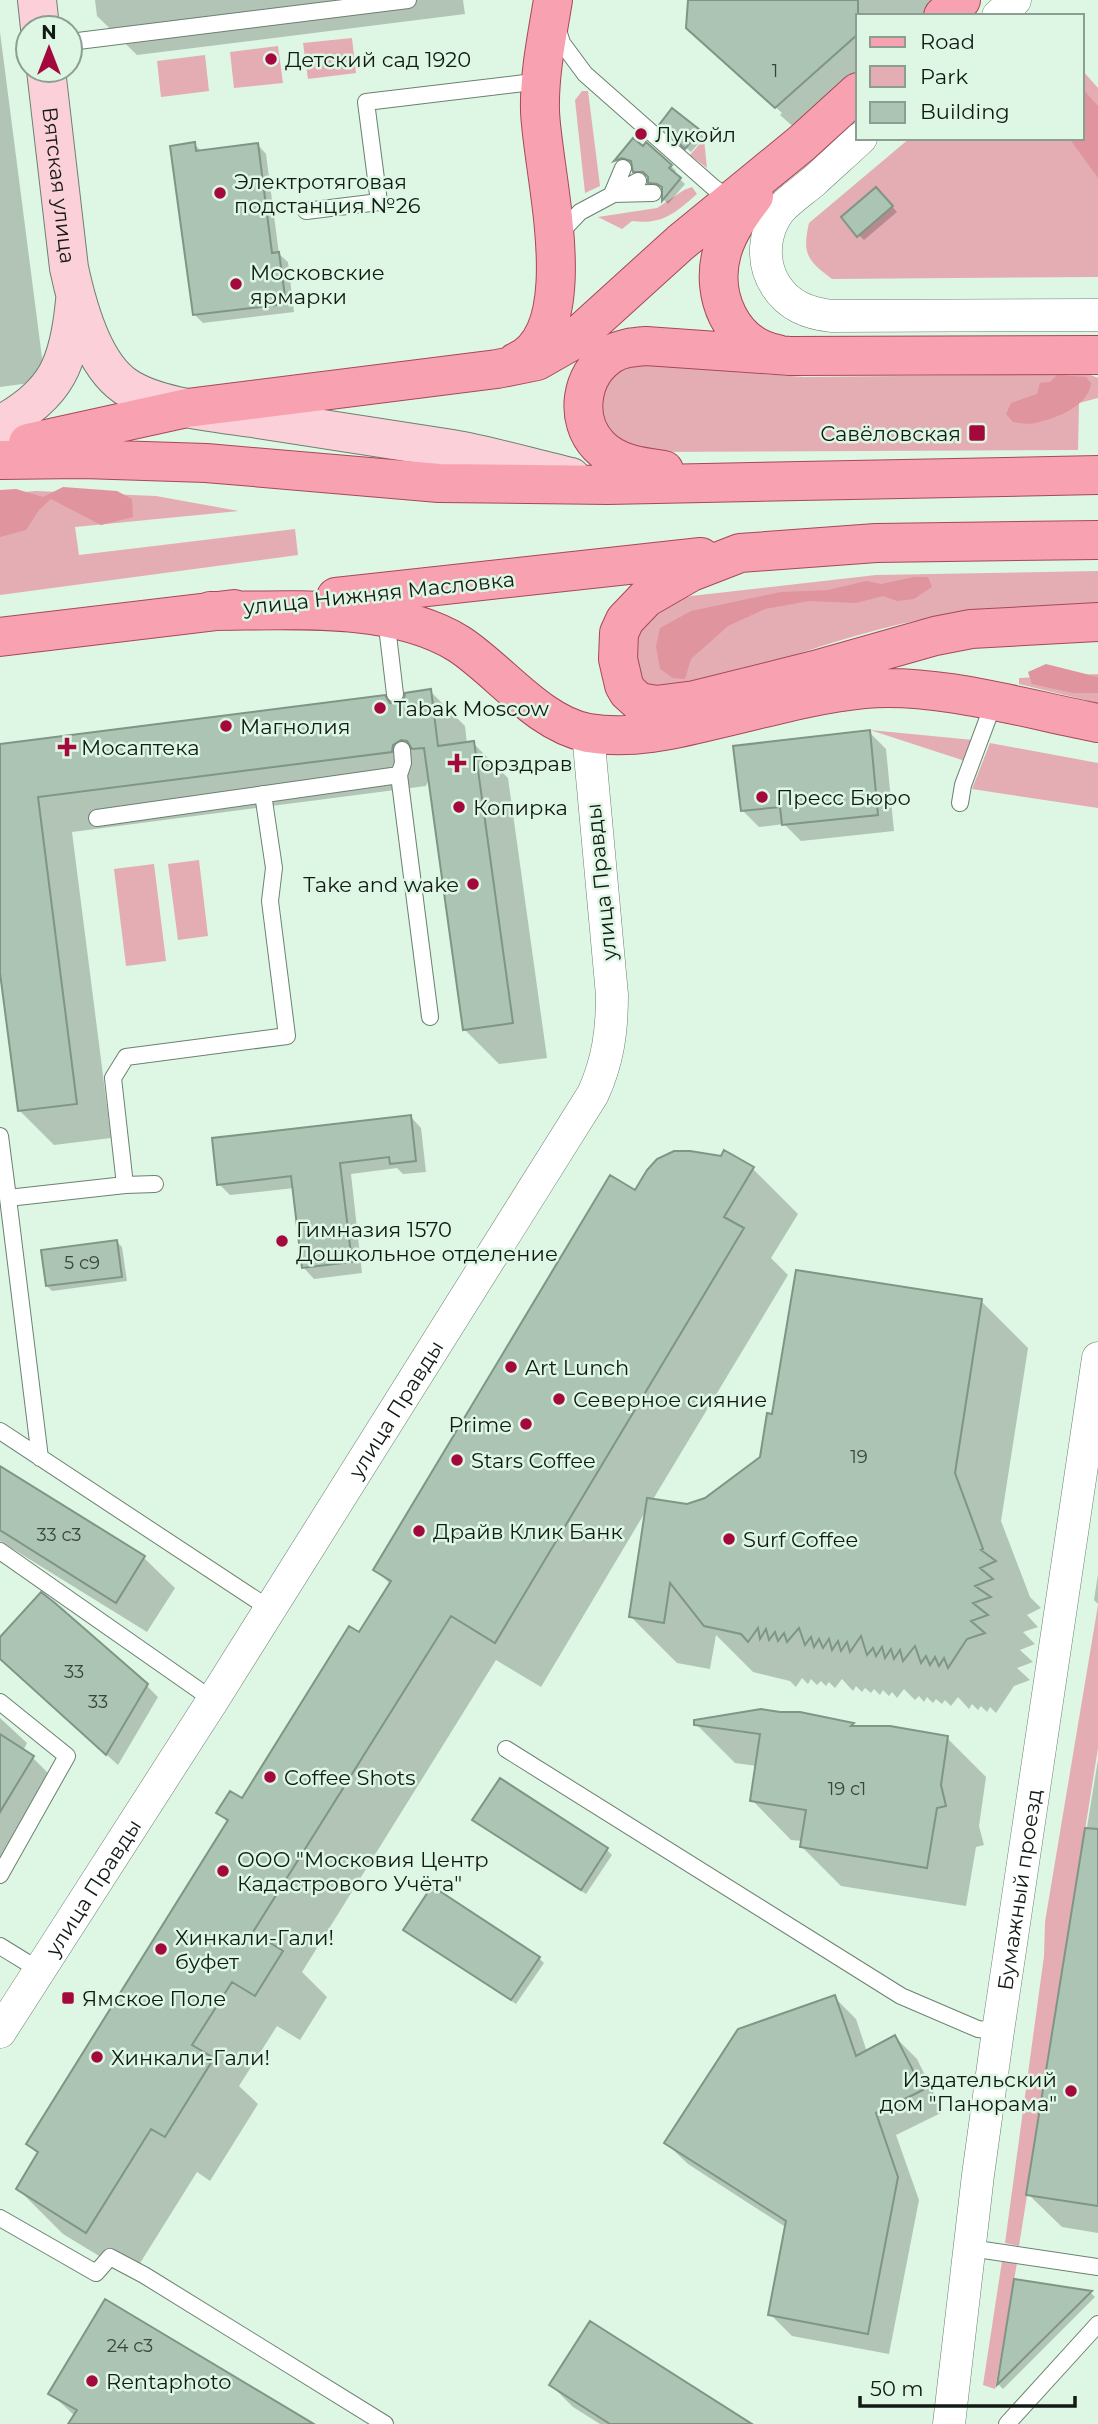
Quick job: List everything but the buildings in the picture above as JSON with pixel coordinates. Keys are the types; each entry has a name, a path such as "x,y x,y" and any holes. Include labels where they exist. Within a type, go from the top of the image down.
{"main road":[{"path":"497,369 530,355 544,337 552,317 555,238 542,145 541,81 554,0"},
{"path":"945,14 961,0"},
{"path":"0,449 187,408 497,369 537,361 572,341 680,243 802,143 856,94"},
{"path":"790,356 756,346 736,329 724,308 718,272 725,242 745,207 802,143"},
{"path":"756,482 640,467 620,461 599,447 588,431 583,409 585,389 597,367 610,355 628,347 646,346 790,356 1098,355"},
{"path":"0,460 83,459 206,463 439,482 608,485 1098,475"},
{"path":"1098,540 876,543 740,553 675,579 646,598 625,620 619,633 618,659 624,685 633,697 639,702 656,705 695,700 935,636 971,629 1098,622"},
{"name":"улица Нижняя Масловка","path":"0,637 758,551"},
{"path":"211,611 329,611 386,618 428,628 459,645 522,696 564,725 588,733 657,733 784,704 860,689 886,687 927,690 1098,723"},
{"path":"784,704 897,664 941,655 974,650 1098,644"}],"street":[{"path":"1000,14 1015,0"},
{"name":"Вятская улица","path":"48,84 69,268 76,299 94,347 110,372 124,385 141,394 187,408 457,450 608,485"},
{"path":"859,140 780,210 771,226 766,243 766,262 771,279 782,295 796,306 813,314 831,316 1098,315"},
{"name":"Вятская улица","path":"0,425 19,415 42,395 58,376 68,354 76,299"},
{"name":"улица Правды","path":"0,2032 213,1700 586,1105 603,1071 612,1022 612,995 588,733"},
{"name":"Бумажный проезд","path":"949,2424 998,2031 1098,1358"}],"lane":[{"path":"84,40 408,0"},
{"path":"554,0 562,43 585,74 646,139 677,166 733,201"},
{"path":"306,211 379,202 366,102 541,81"},
{"path":"612,194 623,168"},
{"path":"555,238 580,212 638,181"},
{"path":"612,194 653,193"},
{"path":"386,618 395,694"},
{"path":"960,803 963,785 994,702"},
{"path":"402,751 403,763 399,775 430,1017"},
{"path":"97,818 399,775"},
{"path":"125,1185 113,1078 126,1057 287,1036 270,901 274,868 263,794"},
{"path":"0,1136 40,1458"},
{"path":"8,1198 155,1184"},
{"path":"0,1431 270,1609"},
{"path":"0,1551 213,1700"},
{"path":"0,1702 67,1756 0,1875"},
{"path":"506,1749 901,1996 978,2029 998,2031"},
{"path":"0,1946 39,1970"},
{"path":"0,2218 96,2273 110,2257 144,2275 385,2424"},
{"path":"970,2248 1098,2267"},
{"path":"1007,2424 1098,2324"}],"green space":[{"path":"352,38 356,73 308,79 303,43"},
{"path":"278,46 283,83 234,88 230,52"},
{"path":"205,55 209,91 161,97 157,61"},
{"path":"1084,72 1098,88 1098,277 832,279 817,267 809,256 806,242 809,223 908,140 1084,140"},
{"path":"582,91 588,91 600,186 585,193 575,100"},
{"path":"704,139 707,168 690,155"},
{"path":"692,187 697,194 675,212 660,219 632,221 622,229 598,217 657,208"},
{"path":"655,361 723,371 804,377 1088,374 1098,378 1098,398 1079,403 1078,450 639,452 602,427 602,385 622,365"},
{"path":"36,491 156,496 239,511 75,527 79,555 295,529 298,555 0,595 0,494"},
{"path":"1098,571 1098,606 988,611 923,619 834,642 689,691 660,694 639,677 636,644 643,626 664,606 691,596 876,575"},
{"path":"1098,674 1098,703 1019,684 1019,678"},
{"path":"870,730 973,740 965,761"},
{"path":"990,743 1098,763 1098,808 972,789"},
{"path":"199,860 208,936 178,940 168,864"},
{"path":"154,864 166,961 126,966 114,869"},
{"path":"1098,1605 1098,1748 1019,2246 1005,2243 1044,1956 1045,1922"},
{"path":"1002,2261 1017,2263 995,2389 983,2385"}],"shaded area":[{"path":"1084,90 1098,106 1098,178 1070,140 1084,140"},
{"path":"1057,375 1086,377 1091,383 1089,391 1078,405 1043,421 1030,424 1013,422 1006,414 1011,403 1037,394 1040,383 1050,382"},
{"path":"63,487 117,491 132,499 133,517 101,525 51,499 39,510 26,530 0,537 0,490 16,489 43,497"},
{"path":"928,577 932,587 914,599 897,601 883,596 856,603 809,601 765,609 728,626 691,659 685,679 673,678 660,669 656,646 660,628 691,611 781,592 828,590 866,581 881,584"},
{"path":"1046,664 1098,677 1098,693 1073,693 1032,684 1028,672"}],"place":[{"name":"Детский сад 1920","path":"271,59"},
{"name":"Лукойл","path":"641,134"},
{"name":"Электротяговая подстанция №26","path":"220,193"},
{"name":"Московские ярмарки","path":"236,284"},
{"name":"Савёловская","path":"977,433"},
{"name":"Tabak Moscow","path":"380,708"},
{"name":"Магнолия","path":"226,726"},
{"name":"Мосаптека","path":"67,747"},
{"name":"Горздрав","path":"457,763"},
{"name":"Пресс Бюро","path":"762,797"},
{"name":"Копирка","path":"459,807"},
{"name":"Take and wake","path":"473,884"},
{"name":"Гимназия 1570 Дошкольное отделение","path":"282,1241"},
{"name":"Art Lunch","path":"511,1367"},
{"name":"Северное сияние","path":"559,1399"},
{"name":"Prime","path":"526,1424"},
{"name":"Stars Coffee","path":"457,1460"},
{"name":"Драйв Клик Банк","path":"419,1531"},
{"name":"Surf Coffee","path":"729,1539"},
{"name":"Coffee Shots","path":"270,1777"},
{"name":"ООО \"Московия Центр Кадастрового Учёта\"","path":"223,1871"},
{"name":"Хинкали-Гали! буфет","path":"161,1949"},
{"name":"Ямское Поле","path":"68,1998"},
{"name":"Хинкали-Гали!","path":"97,2057"},
{"name":"Издательский дом \"Панорама\"","path":"1071,2091"},
{"name":"Rentaphoto","path":"92,2381"}]}
